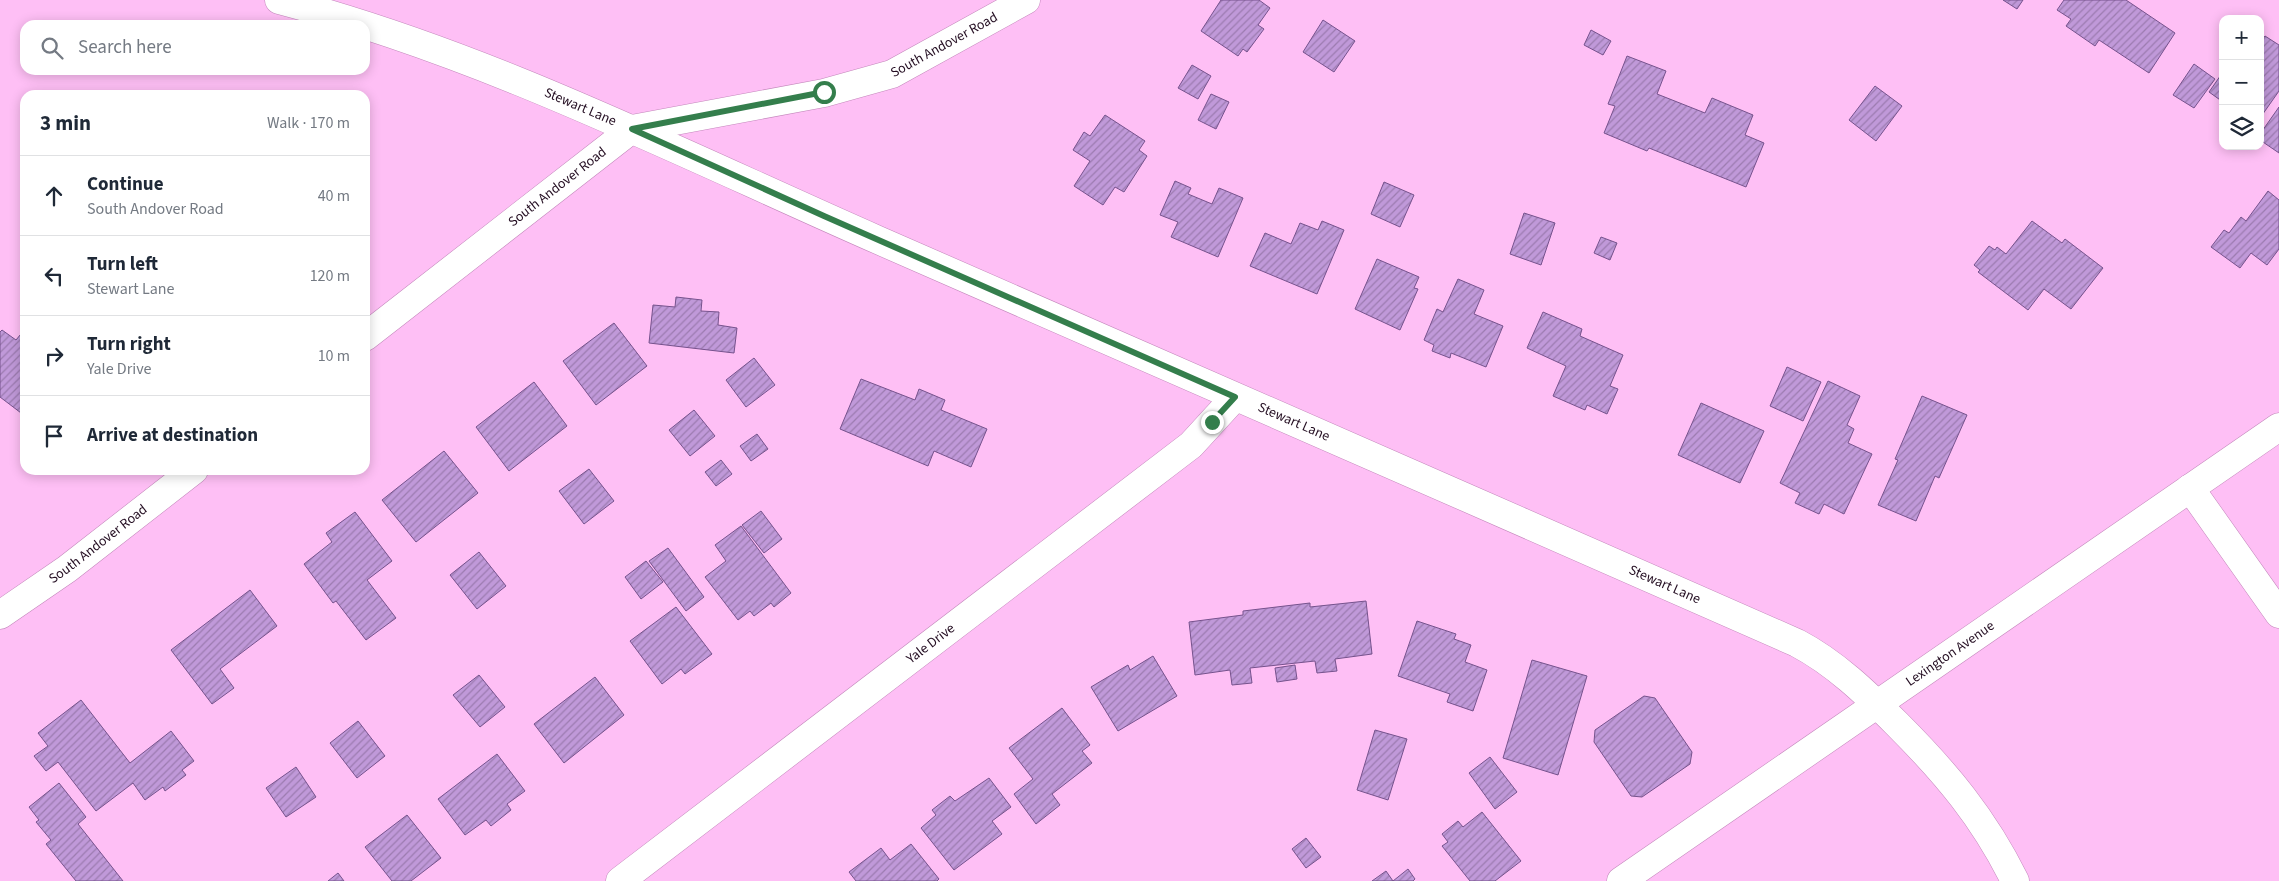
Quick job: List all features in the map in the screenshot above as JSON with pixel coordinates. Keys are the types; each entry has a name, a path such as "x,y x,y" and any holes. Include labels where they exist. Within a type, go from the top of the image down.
{"street":[{"name":"Stewart Lane","path":"278,0 352,20"},
{"name":"South Andover Road","path":"370,333 632,129 824,92 892,74 1026,0"},
{"name":"Stewart Lane","path":"370,27 444,53 632,129 824,216 1797,643 1822,657 1877,704 1935,762 1975,810 2000,851 2015,881"},
{"name":"Yale Drive","path":"620,881 1190,445 1235,397"},
{"name":"Lexington Avenue","path":"1621,881 2279,426"},
{"name":"South Andover Road","path":"0,615 67,569 188,475"},
{"path":"2190,488 2279,614"}],"building":[{"path":"1221,0 1259,0 1270,8 1258,25 1264,29 1247,52 1243,49 1238,56 1201,31"},
{"path":"2003,0 2023,0 2017,9"},
{"path":"2064,0 2126,0 2175,33 2149,73 2099,40 2095,46 2066,26 2071,19 2057,10"},
{"path":"1323,20 1355,41 1334,72 1303,52"},
{"path":"1591,30 1611,41 1603,55 1584,45"},
{"path":"2265,36 2279,45 2279,91 2264,112 2264,60"},
{"path":"1627,56 1666,71 1657,94 1705,113 1712,98 1753,115 1745,135 1764,143 1746,187 1649,148 1647,151 1604,133 1615,106 1608,104"},
{"path":"2194,64 2215,79 2194,108 2173,95"},
{"path":"1192,65 1211,76 1198,99 1178,88"},
{"path":"2219,78 2219,99 2209,92"},
{"path":"1875,86 1902,106 1876,141 1849,120"},
{"path":"1211,94 1229,102 1216,129 1198,120"},
{"path":"2279,107 2279,153 2264,143 2264,128"},
{"path":"1105,115 1145,141 1139,150 1147,156 1124,192 1115,187 1103,205 1074,186 1090,161 1073,150 1084,132 1090,136"},
{"path":"1175,181 1191,188 1188,194 1212,204 1219,188 1243,198 1218,257 1171,237 1178,222 1160,215"},
{"path":"1384,182 1414,195 1400,227 1371,214"},
{"path":"2268,191 2279,200 2279,249 2267,265 2251,253 2240,268 2211,247 2224,230 2229,233 2241,217 2246,221"},
{"path":"1524,213 1555,223 1541,265 1510,254"},
{"path":"1322,221 1344,230 1317,294 1250,266 1265,233 1291,244 1300,223 1318,230"},
{"path":"2032,221 2062,243 2065,239 2103,268 2071,309 2044,289 2028,310 1978,272 1980,270 1974,265 1989,246 1995,250 1997,247 2006,254"},
{"path":"1601,237 1617,243 1610,260 1594,253"},
{"path":"1377,259 1419,277 1414,288 1418,289 1400,330 1355,309"},
{"path":"1458,279 1484,290 1474,314 1503,326 1486,367 1451,353 1450,358 1432,351 1434,345 1424,340 1437,309 1443,312"},
{"path":"676,297 702,300 701,311 719,312 718,325 737,328 734,353 649,343 653,305 675,307"},
{"path":"1543,312 1582,329 1580,336 1623,355 1610,386 1618,389 1607,414 1587,405 1585,410 1553,396 1566,366 1527,348"},
{"path":"614,323 647,366 596,405 563,361"},
{"path":"2,330 16,340 20,335 20,412 0,397 0,332"},
{"path":"754,358 775,385 746,407 726,380"},
{"path":"1787,367 1821,382 1803,421 1770,406"},
{"path":"861,379 915,400 919,389 945,400 941,410 987,429 971,467 934,451 928,466 840,429"},
{"path":"1828,381 1860,396 1847,425 1854,429 1848,443 1872,454 1844,514 1824,504 1819,514 1795,503 1800,493 1780,483"},
{"path":"534,382 567,426 509,471 476,427"},
{"path":"1922,396 1967,415 1939,478 1935,476 1916,521 1878,505 1898,460 1895,459"},
{"path":"1701,403 1764,431 1740,483 1678,455"},
{"path":"694,410 715,436 690,456 669,430"},
{"path":"757,434 768,449 751,461 740,446"},
{"path":"444,451 478,493 416,542 382,500"},
{"path":"721,460 732,474 716,486 705,472"},
{"path":"589,469 614,501 584,524 559,491"},
{"path":"761,511 782,539 764,553 742,525"},
{"path":"355,512 392,561 367,580 396,618 366,640 336,601 333,603 304,564 332,542 326,533"},
{"path":"741,526 791,593 774,607 771,603 754,616 750,611 738,620 705,577 726,561 715,545"},
{"path":"668,548 704,597 686,611 649,561"},
{"path":"479,552 506,586 477,609 450,575"},
{"path":"646,561 663,582 641,599 625,577"},
{"path":"250,590 277,626 220,669 234,688 212,704 171,650"},
{"path":"1366,601 1372,654 1335,659 1337,671 1317,673 1315,661 1250,668 1252,683 1232,685 1230,670 1195,675 1189,622 1243,615 1243,611 1310,603 1310,607"},
{"path":"676,607 712,654 685,674 681,669 662,684 630,641"},
{"path":"1417,621 1456,634 1454,639 1471,645 1465,662 1487,670 1473,711 1447,702 1450,694 1398,676"},
{"path":"1153,656 1177,696 1118,731 1091,687 1128,665 1130,670"},
{"path":"1532,660 1587,676 1558,775 1503,758"},
{"path":"1295,665 1297,679 1277,682 1275,668"},
{"path":"479,675 505,707 480,727 453,695"},
{"path":"595,677 624,715 564,763 534,724"},
{"path":"1644,696 1655,698 1692,752 1690,764 1642,797 1631,796 1594,742 1595,730"},
{"path":"81,700 130,763 171,731 194,761 182,770 186,775 165,791 163,787 145,800 133,783 96,811 58,762 46,771 34,756 48,746 38,733"},
{"path":"1062,708 1090,745 1082,751 1092,763 1052,794 1060,805 1036,824 1014,794 1033,779 1009,748"},
{"path":"358,721 385,756 357,778 330,743"},
{"path":"1375,730 1407,739 1388,800 1357,790"},
{"path":"497,754 525,791 507,804 511,810 491,826 486,820 465,835 438,799"},
{"path":"1490,757 1517,792 1495,809 1469,773"},
{"path":"296,767 316,797 286,817 266,788"},
{"path":"989,778 1011,807 992,821 1002,834 954,870 921,828 936,815 932,810 950,796 955,801"},
{"path":"59,783 86,817 78,824 123,881 76,881 46,844 51,840 36,822 39,820 29,807"},
{"path":"1482,812 1521,861 1495,881 1470,881 1442,846 1448,842 1442,834 1458,821 1463,827"},
{"path":"407,815 441,858 411,881 392,881 365,847"},
{"path":"1306,838 1321,857 1306,868 1292,849"},
{"path":"911,844 939,879 937,881 856,881 849,872 881,848 890,860"},
{"path":"1408,869 1415,879 1413,881 1393,881"},
{"path":"1386,871 1393,881 1372,881"},
{"path":"338,873 344,881 328,881"}],"route":[{"path":"824,92 632,129 824,216 1235,397 1212,422"}]}
